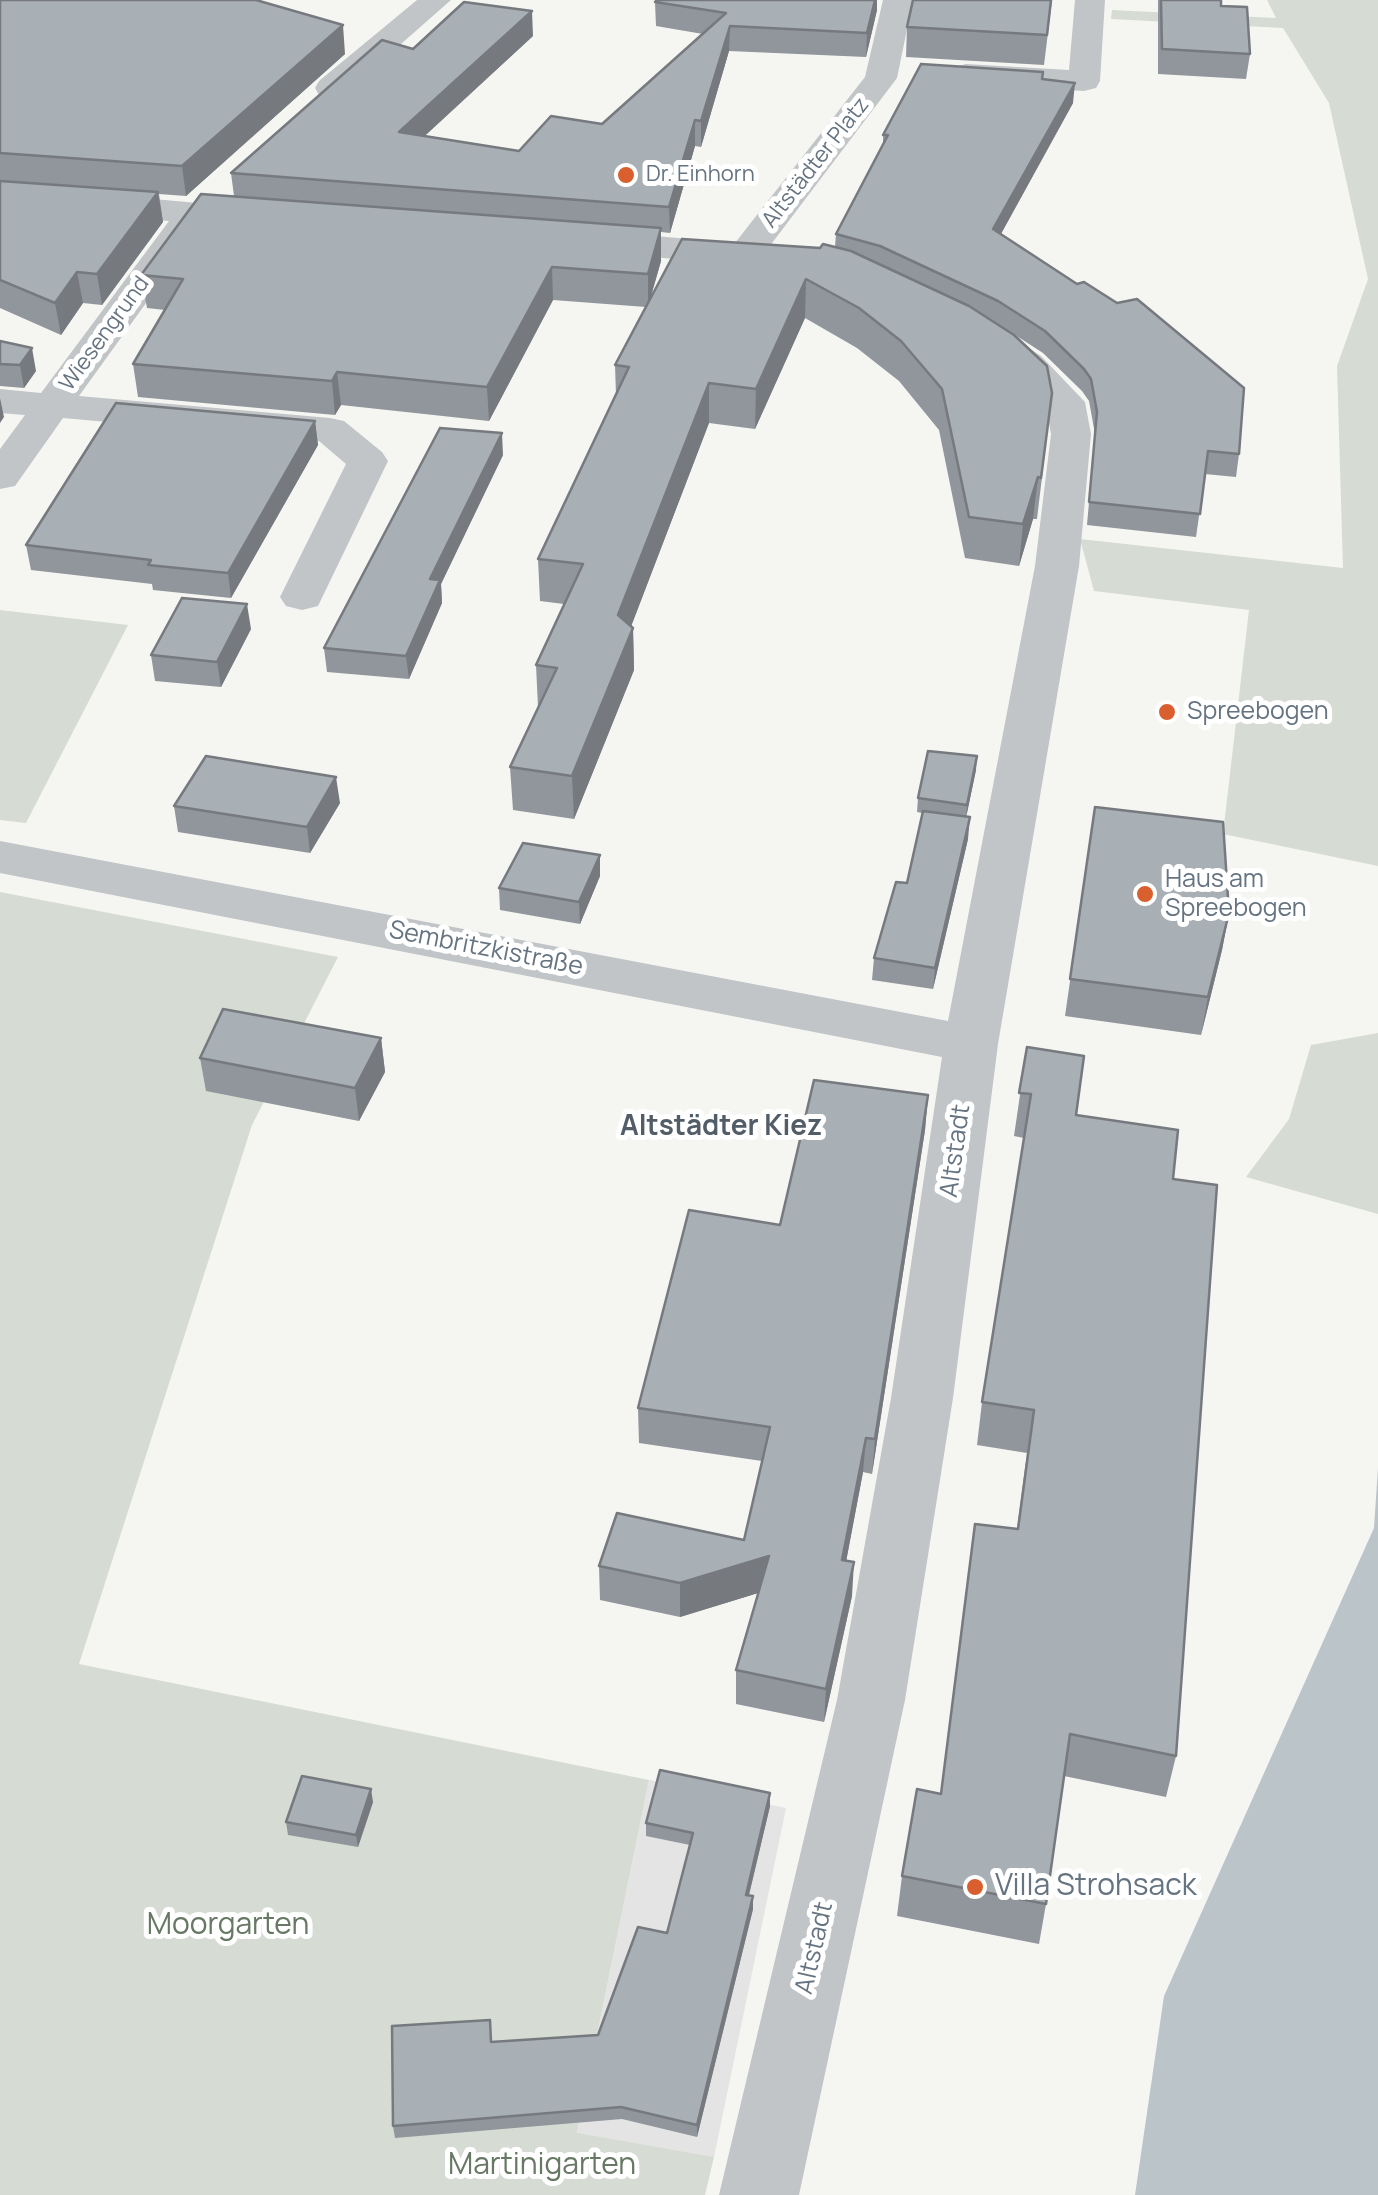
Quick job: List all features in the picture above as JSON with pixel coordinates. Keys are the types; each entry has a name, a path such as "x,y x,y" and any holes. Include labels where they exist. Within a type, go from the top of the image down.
{"street":[{"path":"304,113 436,0"},
{"path":"898,0 884,69 1084,81 1090,0"},
{"path":"343,33 381,44"},
{"name":"Altstädter Platz","path":"744,254 881,78 884,69"},
{"name":"Wiesengrund","path":"0,477 193,213 222,187"},
{"path":"0,196 290,220"},
{"name":"Altstädter Platz","path":"560,240 782,259"},
{"name":"Altstadt","path":"758,2195 870,1700 922,1398 970,1044 1057,566 1072,434 1065,402 1027,364 964,326"},
{"name":"Wiesengrund","path":"0,401 330,430 368,461 302,597"},
{"name":"Sembritzkistraße","path":"0,857 970,1044"}],"shaded area":[{"path":"1378,1468 1378,2195 1135,2195 1164,1996 1374,1528"},
{"path":"649,1780 786,1808 714,2157 577,2134"}],"green space":[{"path":"1267,0 1378,0 1378,866 1223,834 1249,610 1094,591 1080,539 1343,568 1337,366 1368,279 1329,103 1283,28 1111,19 1112,10 1276,18"},
{"path":"0,610 128,625 26,823 0,820"},
{"name":"Moorgarten","path":"0,892 338,957 252,1125 79,1664 649,1780 577,2133 714,2157 705,2195 0,2195"},
{"path":"1378,1033 1378,1214 1246,1177 1289,1119 1311,1045"}],"building":[{"path":"0,0 256,0 343,25 182,166 0,153"},
{"path":"657,0 875,0 867,33 730,26 701,121 695,120 669,207 231,173 382,40 413,49 464,2 532,11 399,132 519,151 551,116 602,124 726,13"},
{"path":"913,0 1051,0 1047,35 907,27"},
{"path":"1161,0 1221,0 1221,6 1247,7 1250,54 1162,49"},
{"path":"921,64 1043,72 1042,79 1075,83 993,229 1077,284 1084,282 1117,303 1137,299 1244,388 1239,454 1208,451 1200,514 1089,502 1097,412 1091,379 1084,369 1045,331 998,301 880,246 836,234"},
{"path":"0,181 158,192 97,274 77,272 55,303 0,280"},
{"path":"201,194 661,228 648,274 552,267 487,387 337,372 332,381 133,364 183,279 141,275"},
{"path":"682,239 820,248 823,244 851,251 969,306 1014,335 1047,366 1052,393 1041,478 1038,477 1023,524 969,517 942,389 901,341 859,308 806,279 756,389 709,383 618,615 633,628 572,776 510,767 557,668 536,665 583,564 538,559 629,367 615,365"},
{"path":"0,341 32,348 20,365 0,364"},
{"path":"116,403 315,421 228,573 148,565 151,560 26,545"},
{"path":"440,428 502,433 430,579 440,580 406,656 324,648"},
{"path":"182,598 247,604 217,662 151,655"},
{"path":"928,751 977,756 967,805 918,798"},
{"path":"206,756 336,777 307,827 174,806"},
{"name":"Haus am Spreebogen","path":"1095,807 1223,822 1229,913 1208,997 1070,979"},
{"path":"923,811 970,817 935,968 874,958 896,882 907,883"},
{"path":"523,843 600,855 579,902 499,888"},
{"path":"223,1009 381,1038 355,1088 200,1058"},
{"path":"1027,1047 1084,1056 1076,1115 1178,1130 1173,1179 1217,1185 1176,1756 1070,1734 1046,1904 902,1876 917,1789 941,1794 975,1524 1018,1529 1034,1410 982,1402 1031,1094 1019,1093"},
{"path":"814,1080 928,1095 875,1439 866,1438 842,1560 854,1562 826,1689 736,1670 769,1556 680,1583 599,1566 617,1513 744,1540 770,1427 638,1408 689,1210 780,1225"},
{"path":"660,1770 770,1793 746,1895 753,1896 697,2125 621,2107 393,2126 392,2026 490,2020 491,2042 598,2035 638,1927 667,1933 693,1833 646,1823"},
{"path":"302,1776 371,1789 356,1835 286,1822"}],"place":[{"name":"Dr. Einhorn","path":"626,175"},
{"name":"Spreebogen","path":"1167,712"},
{"name":"Haus am Spreebogen","path":"1145,894"},
{"name":"Villa Strohsack","path":"975,1887"}],"district":[{"name":"Altstädter Kiez","path":"721,1127"}],"park label":[{"name":"Martinigarten","path":"542,2166"}]}
